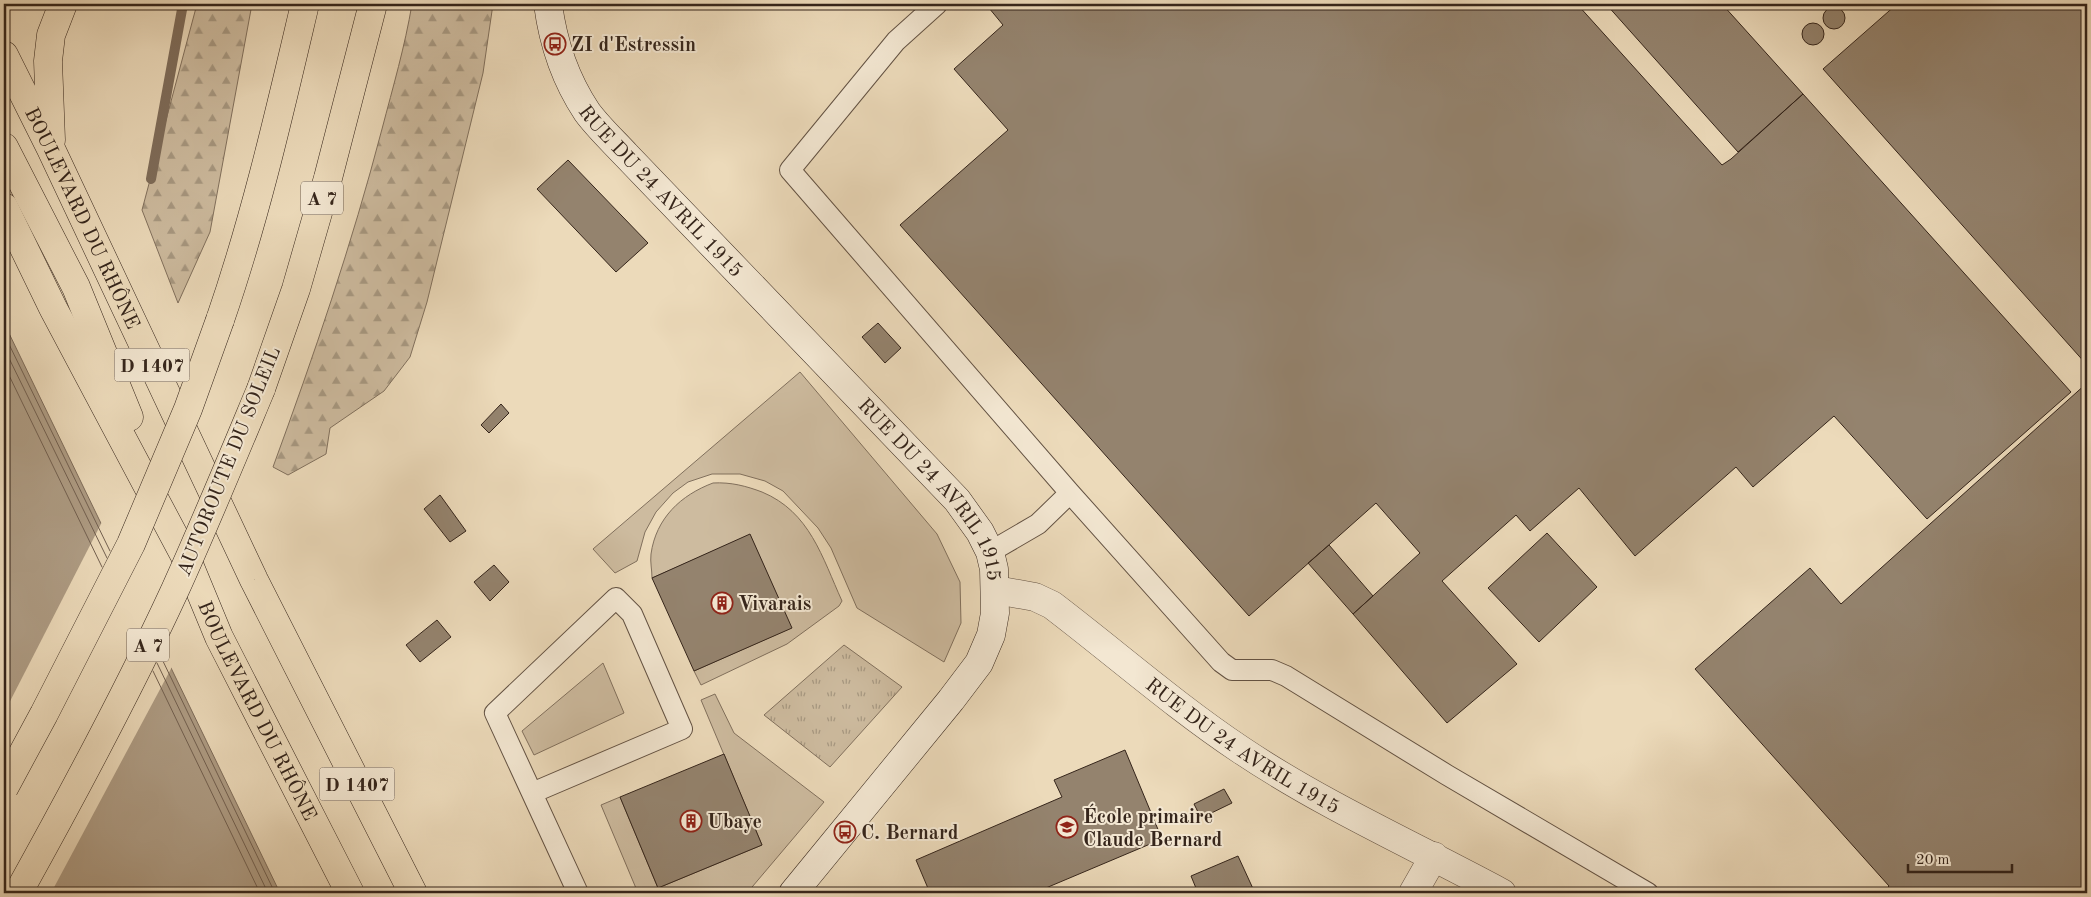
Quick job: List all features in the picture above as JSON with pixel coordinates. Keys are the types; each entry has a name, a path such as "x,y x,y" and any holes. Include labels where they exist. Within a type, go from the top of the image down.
{"highway":[{"path":"51,149 48,61 51,35 63,4"},
{"path":"4,788 131,544 188,409 238,268 306,4"},
{"name":"AUTOROUTE DU SOLEIL","path":"18,893 116,710 174,592 261,389 302,270 373,4"},
{"name":"BOULEVARD DU RHÔNE","path":"4,55 51,149 258,588 414,893"},
{"path":"4,147 76,287 188,562"},
{"name":"BOULEVARD DU RHÔNE","path":"4,207 53,308 188,562 219,638 350,893"}],"main road":[{"name":"RUE DU 24 AVRIL 1915","path":"548,4 555,44 568,80 588,113 957,500 980,532 990,552 996,590 1035,597 1052,605 1180,706 1241,750 1331,803 1502,893"},
{"path":"793,893 951,700 979,662 991,634 995,613 996,590"},
{"path":"1413,893 1434,856"}],"lane":[{"path":"937,4 896,41 790,170 1070,493 1221,662 1232,670 1272,670 1286,676 1447,776 1648,893"},
{"path":"990,552 1038,524 1070,493"},
{"path":"532,793 682,729 632,614 616,598 495,713 578,893"}],"green space":[{"path":"197,4 252,4 210,232 178,303 142,210"},
{"path":"412,4 493,4 483,73 427,302 410,357 384,391 330,428 326,454 288,475 273,467 318,341 358,215 406,35"},
{"path":"800,372 937,534 960,582 961,623 944,662 857,608 831,548 818,528 783,491 765,481 740,474 712,474 688,482 673,493 656,512 645,532 637,561 615,573 593,549"},
{"path":"713,483 744,486 762,492 792,511 821,552 842,601 839,606 787,644 701,685 694,671 791,628 750,535 652,578 651,554 658,529 664,519 681,501 701,488"},
{"path":"844,645 902,687 830,767 764,715"},
{"path":"603,663 624,713 534,755 522,731"},
{"path":"715,694 734,733 824,802 747,893 638,893 601,805 620,797 658,888 762,845 701,700"}],"water":[{"path":"4,323 280,893 4,893"}],"pier":[{"path":"103,520 173,665 51,893 4,893 4,713"}],"building":[{"path":"994,4 1577,4 1722,165 1803,94 2071,392 1927,519 1834,416 1753,487 1736,467 1635,556 1579,488 1530,531 1516,515 1442,581 1517,664 1447,723 1353,614 1420,553 1376,503 1249,616 900,225 1008,130 954,69 1003,25 989,8"},
{"path":"1606,4 1722,4 1803,94 1738,152"},
{"path":"1897,4 2087,4 2087,365 1823,69"},
{"path":"1834,7 1844,14 1845,18 1838,28 1834,29 1824,22 1823,18 1830,8"},
{"path":"1813,23 1823,30 1824,34 1817,44 1813,45 1803,38 1802,34 1809,24"},
{"path":"568,160 648,243 616,272 537,189"},
{"path":"878,323 901,348 885,363 862,337"},
{"path":"2087,383 2087,883 2076,893 1882,893 1889,886 1695,669 1810,568 1841,604"},
{"path":"501,404 509,413 489,433 481,425"},
{"path":"440,495 466,531 450,542 424,509"},
{"path":"1547,533 1597,587 1539,642 1488,588"},
{"name":"Vivarais","path":"750,534 792,628 694,671 652,578"},
{"path":"1329,545 1373,596 1353,614 1308,563"},
{"path":"494,565 509,582 490,601 474,582"},
{"path":"437,620 451,637 420,662 406,645"},
{"name":"École primaire Claude Bernard","path":"1125,750 1162,839 1034,893 930,893 916,860 1062,797 1054,780"},
{"name":"Ubaye","path":"724,754 762,845 658,888 620,797"},
{"path":"1224,789 1232,803 1201,818 1194,804"},
{"path":"1238,856 1255,893 1198,893 1191,876"}],"waterway":[{"path":"151,179 183,4"}],"place":[{"name":"ZI d'Estressin","path":"555,44"},
{"name":"Vivarais","path":"722,603"},
{"name":"Ubaye","path":"691,821"},
{"name":"École primaire Claude Bernard","path":"1067,827"},
{"name":"C. Bernard","path":"845,832"}]}
